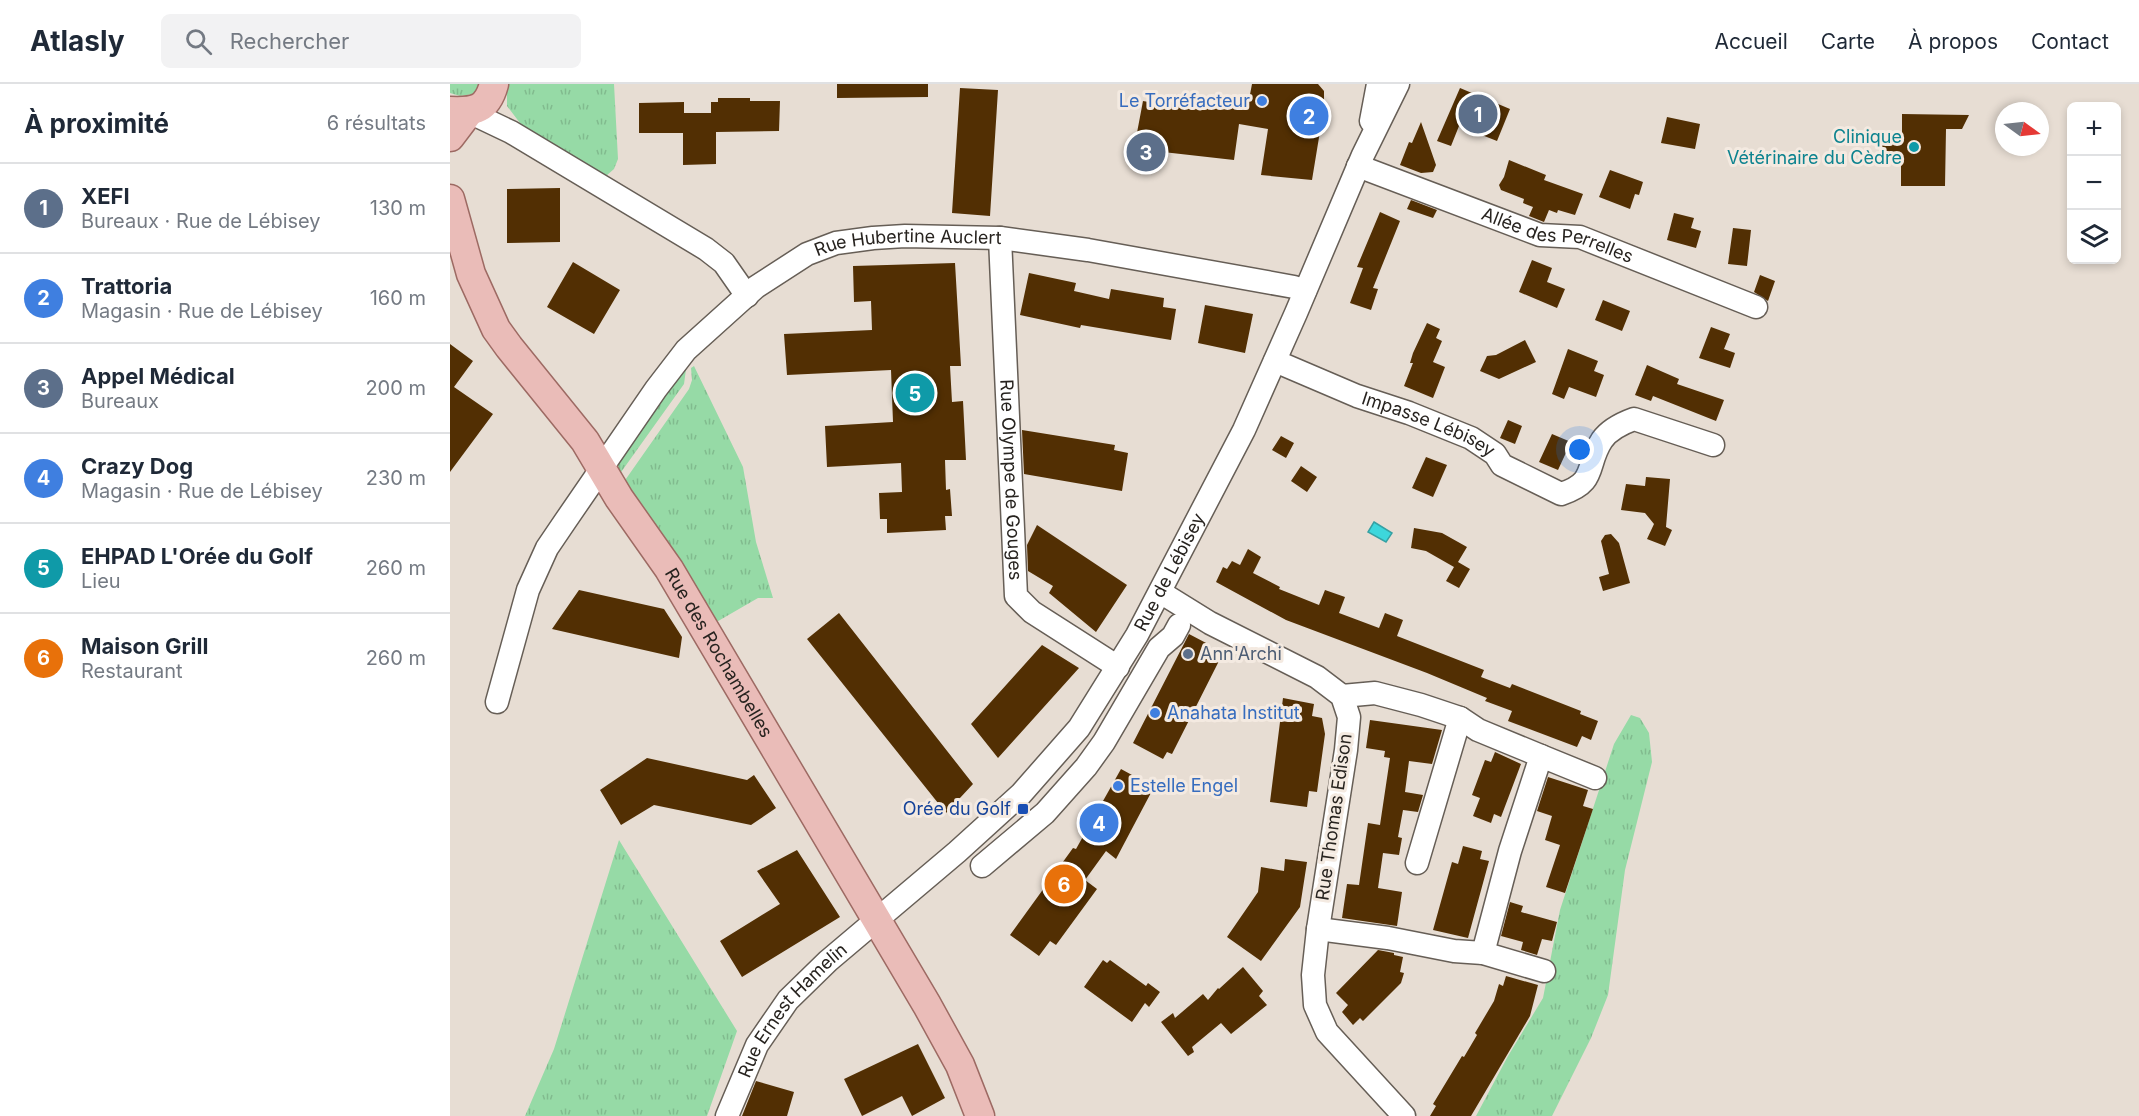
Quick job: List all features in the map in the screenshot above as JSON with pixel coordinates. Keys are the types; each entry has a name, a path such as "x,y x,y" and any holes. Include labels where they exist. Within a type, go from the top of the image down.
{"main road":[{"path":"450,137 460,112 482,106 490,96 494,84"},
{"name":"Rue des Rochambelles","path":"450,199 471,274 496,329 585,441 627,510 669,569 951,1047 980,1116"}],"street":[{"path":"494,84 496,102 511,132"},
{"name":"Rue de Lébisey","path":"1360,160 1378,84"},
{"name":"Rue de Lébisey","path":"877,920 1021,794 1079,728 1118,667 1160,592 1244,430 1360,160 1398,84"},
{"path":"460,112 511,132 706,249 724,263 747,296"},
{"name":"Allée des Perrelles","path":"1360,160 1540,235 1580,237 1756,307"},
{"name":"Rue Hubertine Auclert","path":"497,702 528,590 547,548 601,469 680,357 701,335 747,296 807,254 836,243 856,239 905,236 1000,238 1187,267 1305,291"},
{"name":"Rue Olympe de Gouges","path":"1000,238 1016,596 1032,612 1118,667"},
{"name":"Impasse Lébisey","path":"1275,361 1357,396 1409,413 1471,438 1495,454 1502,465 1561,494 1574,490 1586,482 1603,440 1621,424 1634,419 1713,446"},
{"path":"1160,592 1210,622 1317,677 1342,696 1375,693 1421,705 1460,718 1478,730 1595,778"},
{"path":"982,866 1045,813 1086,767 1159,648 1173,636 1179,625"},
{"name":"Rue Thomas Edison","path":"1342,696 1349,717 1346,750 1318,929 1313,975 1315,1005 1327,1032 1404,1116"},
{"path":"1418,863 1460,718"},
{"path":"1483,953 1510,851 1541,756"},
{"name":"Rue Ernest Hamelin","path":"727,1116 757,1045 788,999 807,979 877,920"},
{"path":"1318,929 1388,938 1454,951 1483,953 1544,971"}],"green space":[{"path":"450,84 481,84 473,94 460,96 450,93"},
{"path":"507,84 614,84 618,159 614,169 606,176 523,127 507,106"},
{"path":"687,362 684,384 619,475 614,466"},
{"path":"694,366 743,467 756,542 773,598 758,598 713,624 621,486 689,389 692,380 691,368"},
{"path":"1631,715 1640,718 1649,733 1652,762 1625,870 1608,995 1591,1038 1552,1116 1476,1116 1543,998 1560,910 1614,744"},
{"path":"619,840 737,1031 707,1116 525,1116 554,1049"}],"water":[{"path":"1374,522 1392,533 1386,542 1368,532"}],"building":[{"path":"837,84 928,84 928,97 837,98"},
{"path":"1252,84 1318,84 1324,91 1324,107 1312,180 1261,175 1268,129 1239,124 1234,160 1163,152 1160,164 1132,159 1143,101 1171,106 1173,94 1248,105"},
{"path":"960,88 998,90 990,216 952,213"},
{"path":"1460,88 1510,109 1497,141 1459,126 1451,146 1437,141"},
{"path":"718,98 780,101 779,131 716,132 716,164 683,165 683,133 639,133 639,103 684,102 684,113 711,113 711,102 718,102"},
{"name":"Clinique Vétérinaire du Cèdre","path":"1902,114 1969,115 1962,129 1946,129 1945,186 1901,186 1901,160 1882,159 1882,139 1902,139"},
{"path":"1667,117 1700,124 1695,149 1661,143"},
{"path":"1421,122 1436,165 1433,172 1421,173 1400,165 1409,142 1412,143"},
{"path":"1509,160 1546,175 1544,180 1583,194 1575,215 1549,210 1544,222 1529,216 1533,207 1523,203 1524,199 1501,190 1499,185"},
{"path":"1610,170 1643,182 1639,195 1635,194 1630,209 1599,197"},
{"path":"560,188 560,242 507,243 507,189"},
{"path":"1411,200 1437,210 1433,218 1407,209"},
{"path":"1380,212 1400,221 1373,288 1378,289 1371,310 1350,303 1363,268 1357,267"},
{"path":"1674,213 1694,218 1691,228 1701,231 1696,248 1667,240"},
{"path":"1733,228 1751,230 1747,266 1728,264"},
{"path":"1532,260 1552,268 1547,282 1565,289 1557,308 1519,292"},
{"path":"573,262 620,290 594,334 547,307"},
{"path":"955,263 961,366 950,366 952,402 963,401 966,460 945,460 946,490 950,489 952,516 945,516 946,530 887,533 887,519 880,519 879,493 902,492 901,463 827,467 825,426 893,422 891,370 787,375 784,334 872,330 871,301 854,302 853,266"},
{"path":"1029,273 1076,283 1074,291 1109,299 1111,289 1164,298 1163,307 1176,309 1171,340 1081,325 1080,328 1020,315"},
{"path":"1760,275 1775,281 1768,301 1754,292"},
{"path":"1603,300 1630,311 1622,331 1595,320"},
{"path":"1205,305 1253,314 1245,353 1198,343"},
{"path":"1427,323 1440,329 1436,338 1442,341 1433,362 1445,367 1433,398 1404,386 1413,363 1410,363 1413,353"},
{"path":"1711,327 1730,334 1724,349 1735,353 1730,368 1699,358"},
{"path":"1525,340 1536,362 1499,379 1480,371 1487,356 1496,355"},
{"path":"450,344 473,361 454,387 493,414 450,472"},
{"path":"1568,349 1598,361 1594,371 1604,375 1596,397 1569,387 1564,399 1552,394"},
{"path":"1647,365 1679,379 1677,384 1724,400 1716,421 1653,396 1651,401 1635,395"},
{"path":"1508,420 1522,426 1515,444 1500,438"},
{"path":"1022,430 1115,445 1114,450 1128,453 1122,491 1024,474"},
{"path":"1552,434 1571,442 1558,470 1539,462"},
{"path":"1281,436 1294,443 1286,458 1272,450"},
{"path":"1426,457 1447,465 1433,497 1412,488"},
{"path":"1301,466 1317,477 1307,492 1291,481"},
{"path":"1646,477 1670,479 1666,527 1672,530 1665,546 1647,539 1654,524 1645,513 1621,510 1626,484 1645,486"},
{"path":"1037,525 1127,585 1096,632 1049,593 1053,586 1028,571 1027,545"},
{"path":"1414,528 1442,533 1467,547 1458,562 1470,569 1459,588 1446,581 1454,567 1426,551 1411,548"},
{"path":"1611,534 1619,543 1630,583 1603,591 1599,577 1609,574 1601,541 1605,535"},
{"path":"1248,549 1261,557 1253,573 1280,587 1279,589 1319,605 1325,590 1345,597 1339,613 1379,628 1385,613 1403,620 1397,636 1484,670 1481,677 1510,688 1512,684 1581,711 1580,714 1598,721 1591,740 1582,736 1577,747 1508,721 1512,711 1485,701 1487,698 1286,620 1216,582 1223,567 1227,569 1232,561 1240,565"},
{"path":"579,590 664,609 682,637 679,658 552,629"},
{"path":"839,613 973,784 946,813 807,639"},
{"path":"1189,634 1208,644 1206,649 1221,657 1172,754 1167,752 1163,759 1133,743"},
{"path":"1042,645 1079,668 998,758 971,724"},
{"path":"1283,698 1314,704 1312,716 1322,718 1325,734 1317,792 1309,791 1307,807 1270,802"},
{"path":"1370,720 1442,730 1432,764 1409,761 1405,792 1423,795 1418,812 1403,810 1398,837 1402,838 1399,855 1383,853 1378,888 1402,892 1397,926 1342,918 1347,884 1359,885 1368,823 1380,825 1390,758 1384,757 1385,751 1366,748"},
{"path":"1495,752 1521,764 1501,817 1494,814 1491,823 1473,816 1480,798 1472,795 1485,760 1491,762"},
{"path":"647,758 747,780 754,775 776,808 751,825 654,805 621,825 600,790"},
{"path":"1121,769 1154,787 1116,859 1106,851 1085,880 1097,889 1056,945 1050,941 1039,956 1010,935 1073,848 1076,849"},
{"path":"1548,777 1588,790 1583,806 1593,809 1565,893 1546,887 1560,845 1545,840 1552,816 1537,811"},
{"path":"1463,846 1482,851 1480,859 1489,861 1468,938 1433,930 1452,862 1458,864"},
{"path":"797,850 840,917 742,977 720,941 780,904 757,871"},
{"path":"1285,859 1307,862 1300,907 1261,961 1227,937 1258,892 1261,867 1284,871"},
{"path":"1510,902 1523,906 1521,912 1557,922 1552,941 1542,939 1537,955 1521,950 1523,942 1501,936"},
{"path":"1378,950 1403,957 1400,972 1404,973 1401,983 1363,1021 1360,1018 1353,1025 1342,1012 1348,1005 1336,993"},
{"path":"1103,960 1107,963 1110,960 1146,986 1148,983 1160,992 1149,1007 1145,1003 1132,1022 1084,987"},
{"path":"1243,967 1263,991 1259,996 1267,1005 1231,1034 1221,1023 1192,1047 1194,1052 1188,1056 1161,1022 1173,1013 1175,1018 1203,994 1208,1000 1218,988"},
{"path":"1506,976 1538,985 1530,1016 1471,1116 1430,1116 1436,1106 1433,1104 1477,1035 1475,1033 1494,1001 1499,984 1503,986"},
{"path":"918,1044 945,1098 912,1116 902,1096 862,1116 844,1079"},
{"path":"756,1081 794,1092 787,1116 742,1116"}],"place":[{"name":"Le Torréfacteur","path":"1262,101"},
{"name":"XEFI","path":"1478,114"},
{"name":"Trattoria","path":"1309,116"},
{"name":"Clinique Vétérinaire du Cèdre","path":"1914,147"},
{"name":"Appel Médical","path":"1146,152"},
{"name":"EHPAD L'Orée du Golf","path":"915,393"},
{"name":"Ann'Archi","path":"1188,654"},
{"name":"Anahata Institut","path":"1155,713"},
{"name":"Estelle Engel","path":"1118,786"},
{"name":"Orée du Golf","path":"1023,809"},
{"name":"Crazy Dog","path":"1099,823"},
{"name":"Maison Grill","path":"1064,884"}]}
